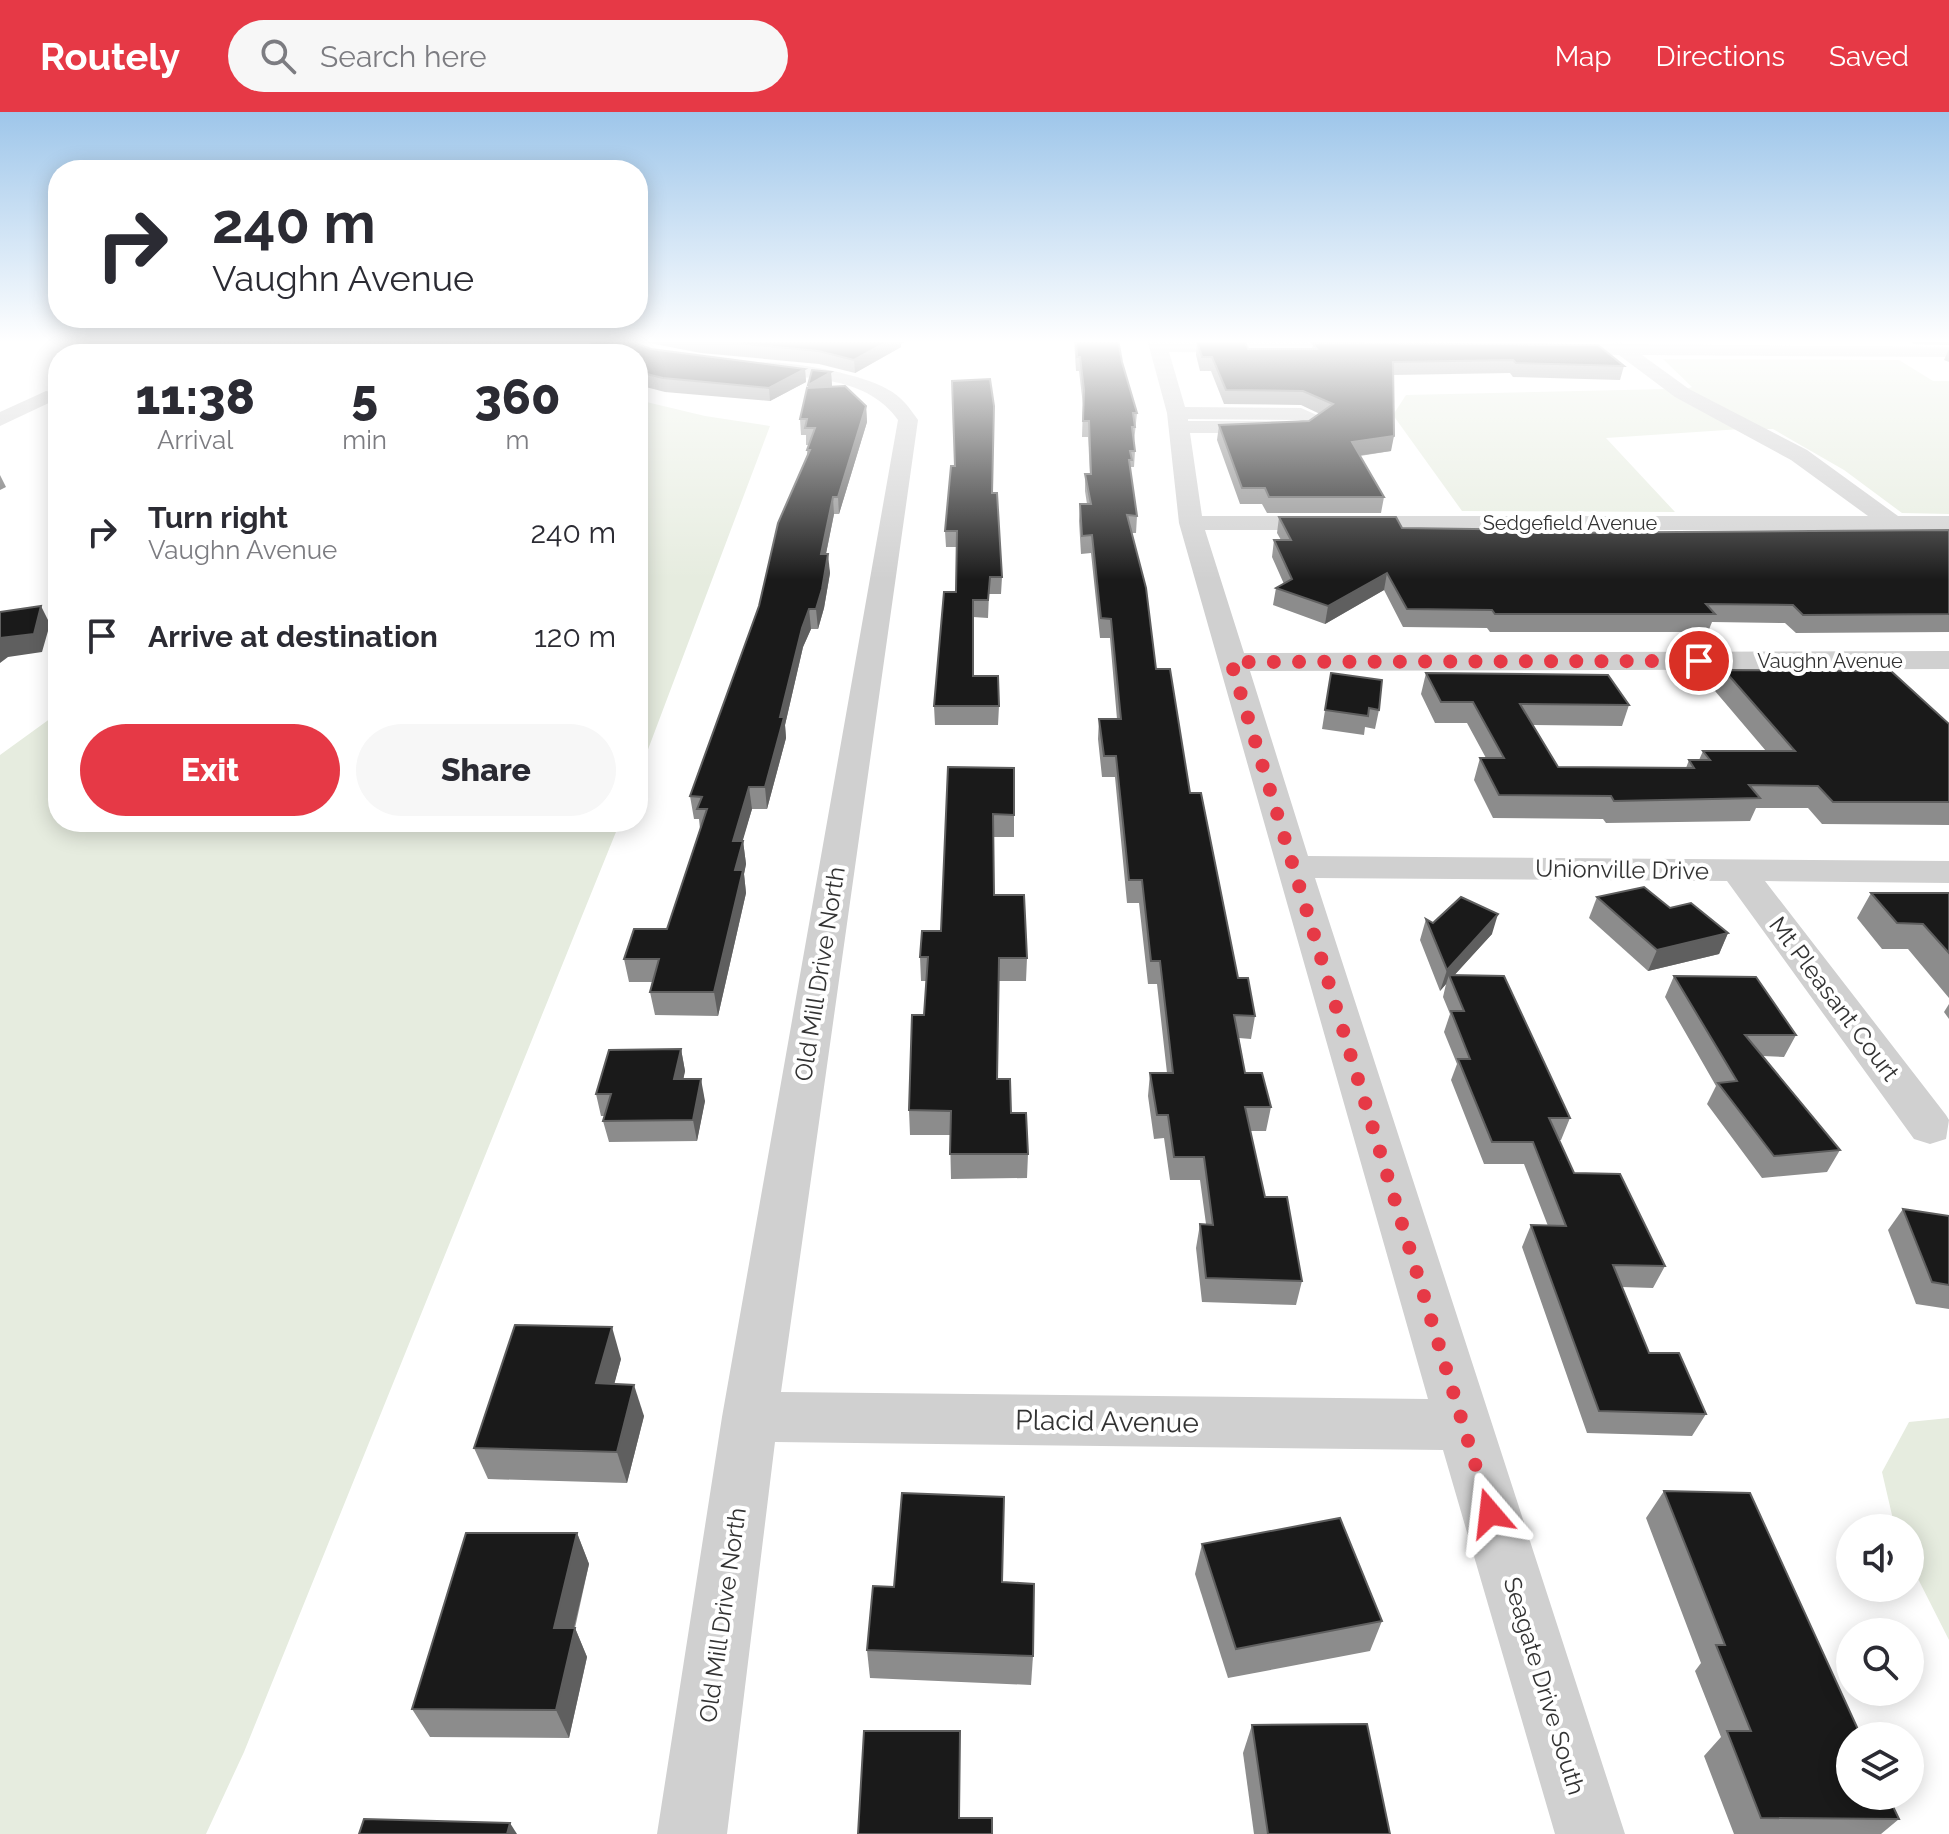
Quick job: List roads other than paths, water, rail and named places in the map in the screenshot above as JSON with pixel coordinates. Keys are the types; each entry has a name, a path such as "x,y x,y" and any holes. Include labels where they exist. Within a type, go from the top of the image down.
{"street":[{"name":"Old Mill Drive North","path":"692,1834 750,1417 908,419"},
{"path":"1178,420 1188,419"},
{"path":"1178,420 1307,427 1318,420 1315,419"},
{"path":"1732,419 1799,455 1893,523"},
{"name":"Seagate Drive South","path":"1178,420 1191,523 1231,662 1590,1834"},
{"name":"Sedgefield Avenue","path":"1191,523 1949,523"},
{"name":"Vaughn Avenue","path":"1231,662 1949,660"},
{"name":"Unionville Drive","path":"1294,867 1949,872"},
{"name":"Mt Pleasant Court","path":"1738,871 1930,1127"},
{"name":"Placid Avenue","path":"750,1417 1463,1425"}]}
